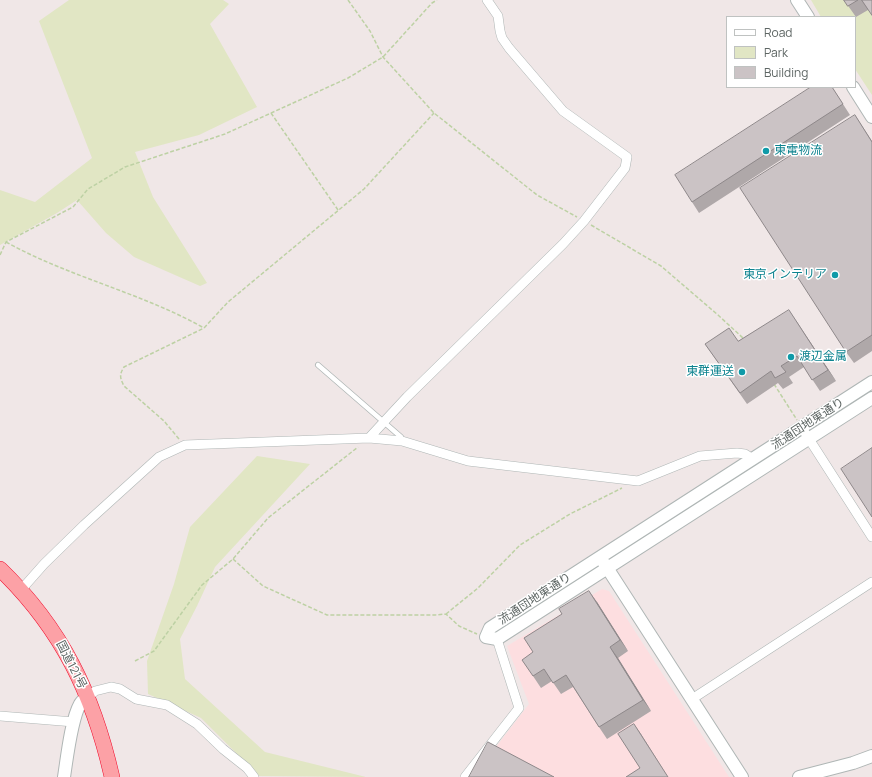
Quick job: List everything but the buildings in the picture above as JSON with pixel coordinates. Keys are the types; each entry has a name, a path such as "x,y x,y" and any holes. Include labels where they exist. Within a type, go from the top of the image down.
{"highway":[{"name":"国道121号","path":"0,569 21,590 46,620 61,644 87,698 102,738 112,777"}],"street":[{"path":"369,438 406,397 563,244 584,221 625,168 627,157 563,111 509,48 502,38 498,16 487,0"},
{"path":"797,0 807,16"},
{"path":"854,88 872,117"},
{"name":"流通団地東通り","path":"872,382 490,628 492,638 608,569 872,398"},
{"path":"802,428 872,537"},
{"path":"21,590 44,564 84,525 159,457 185,445 369,438 402,441 468,462 638,481 700,456 737,453 744,454 753,459"},
{"path":"600,557 742,777"},
{"path":"692,699 872,582"},
{"path":"465,777 519,708 492,638"},
{"path":"64,777 74,722 79,705 82,700 87,698 95,691 111,687 120,689 136,699 167,705 197,724 223,749 247,768 254,777"},
{"path":"0,716 74,722"},
{"path":"799,777 853,763 872,756"}],"lane":[{"path":"318,365 401,437 402,441"}],"path":[{"path":"348,0 370,31 383,57 434,113 538,195 662,266 747,342"},
{"path":"0,255 6,242 73,207 88,190 125,167 225,134 348,78 383,57 432,3 437,0"},
{"path":"271,112 338,210"},
{"path":"185,445 164,421 124,386 120,380 120,374 124,367 204,328 228,302 364,189 434,113"},
{"path":"6,242 30,256 150,303 204,328"},
{"path":"772,381 802,428"},
{"path":"135,661 154,651 202,585 233,559 268,518 369,438"},
{"path":"233,559 263,586 327,615 446,614 478,588 520,545 570,514 638,481"},
{"path":"446,614 459,626 480,636 492,638"}],"shaded area":[{"path":"602,589 609,591 729,777 473,777 529,704 507,646"}],"green space":[{"path":"69,0 223,0 229,4 210,24 257,107 199,135 135,152 153,197 207,283 200,286 134,257 106,233 77,200 0,245 0,190 35,202 92,158 39,21"},
{"path":"811,0 872,0 872,95 856,71 856,16 820,16"},
{"path":"257,456 310,464 215,567 180,639 185,679 265,752 366,777 259,776 201,718 148,694 147,661 174,584 190,527"}],"place":[{"name":"東電物流","path":"766,151"},
{"name":"東京インテリア","path":"835,275"},
{"name":"渡辺金属","path":"791,357"},
{"name":"東群運送","path":"742,372"}]}
